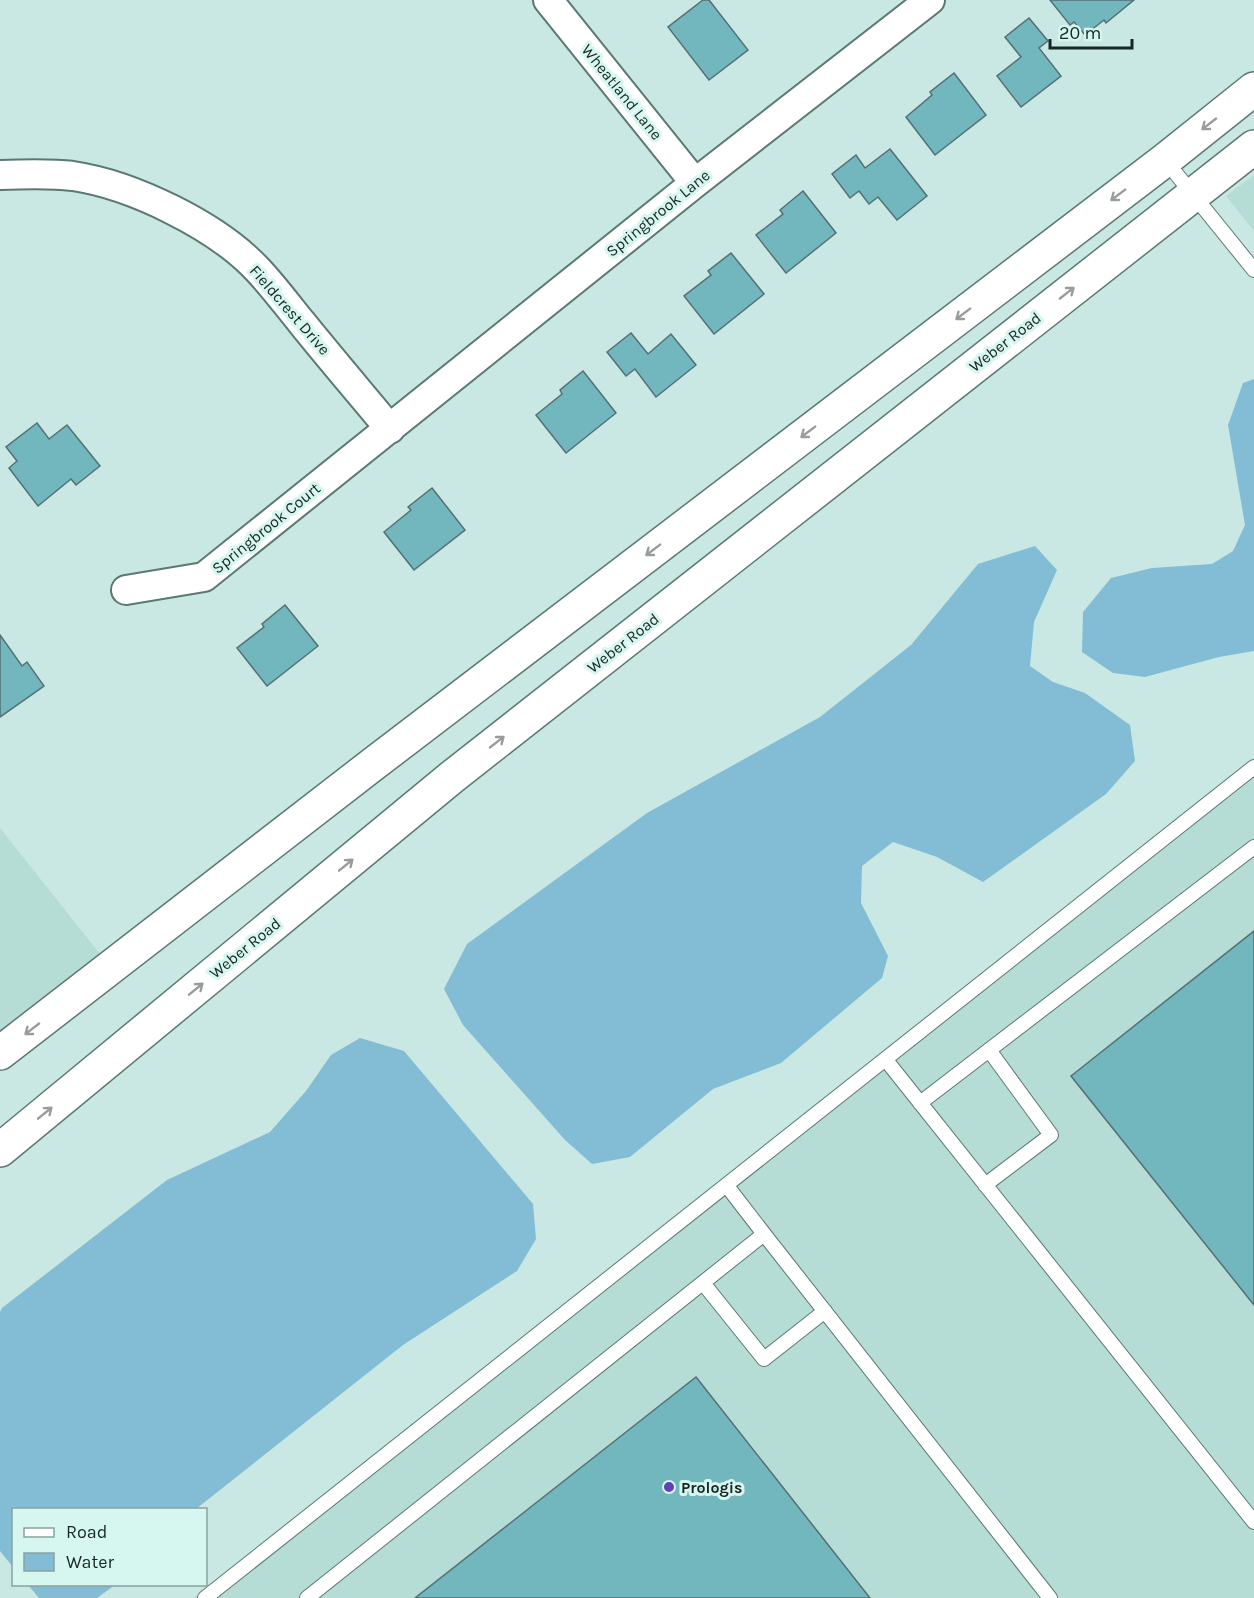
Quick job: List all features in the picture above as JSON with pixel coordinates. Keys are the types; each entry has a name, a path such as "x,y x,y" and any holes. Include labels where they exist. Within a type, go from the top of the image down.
{"main road":[{"path":"0,1053 372,765 1165,160 1254,89"},
{"name":"Weber Road","path":"0,1150 452,777 1254,147"}],"street":[{"name":"Wheatland Lane","path":"548,0 695,183"},
{"name":"Springbrook Lane","path":"390,429 695,183 930,0"},
{"name":"Fieldcrest Drive","path":"0,175 73,176 112,185 154,201 193,221 257,269 390,429"},
{"name":"Springbrook Court","path":"126,590 204,577 390,429"}],"lane":[{"path":"1165,160 1254,270"},
{"path":"205,1598 1254,767"},
{"path":"920,1103 1254,847"},
{"path":"985,1185 1051,1135 988,1050"},
{"path":"886,1060 1254,1522"},
{"path":"727,1186 1050,1598"},
{"path":"307,1598 764,1234"},
{"path":"703,1283 764,1359 825,1311"}],"shaded area":[{"path":"1254,175 1254,231 1226,196"},
{"path":"1254,764 1254,1598 193,1598"},
{"path":"0,828 104,959 0,1042"}],"water":[{"path":"1254,379 1254,651 1219,657 1145,677 1113,673 1082,652 1083,612 1111,578 1152,568 1212,564 1233,551 1245,525 1228,425 1243,383"},
{"path":"1035,546 1057,570 1034,622 1030,666 1053,682 1085,693 1130,725 1135,761 1106,794 983,882 937,857 893,842 862,866 861,903 888,956 882,978 781,1063 713,1089 630,1157 592,1164 565,1140 463,1025 444,989 467,944 647,813 820,717 911,645 978,564"},
{"path":"360,1038 404,1051 533,1204 536,1239 517,1271 403,1345 197,1508 12,1508 12,1566 0,1551 0,1312 2,1308 167,1180 270,1132 306,1091 331,1055"},
{"path":"29,1586 114,1586 97,1598 39,1598"}],"building":[{"path":"703,0 709,0 748,50 709,80 668,27"},
{"path":"1050,0 1134,0 1106,23 1104,20 1085,35 1074,22 1070,25"},
{"path":"1029,18 1048,41 1039,48 1061,76 1021,107 997,76 1021,57 1005,37"},
{"path":"954,73 986,115 935,155 906,117 932,95 930,92"},
{"path":"890,149 927,196 897,220 878,197 869,204 859,191 850,198 832,174 856,155 865,168"},
{"path":"803,191 836,233 786,273 756,235 783,214 780,210"},
{"path":"731,253 764,294 714,334 684,296 711,275 708,271"},
{"path":"631,333 648,354 671,334 696,365 656,397 635,369 626,376 607,352"},
{"path":"583,371 616,413 566,453 536,415 562,394 560,390"},
{"path":"37,423 49,439 67,425 100,466 76,485 71,479 38,506 9,468 17,461 6,447"},
{"path":"432,488 465,530 414,570 384,532 411,510 408,507"},
{"path":"285,605 318,646 267,686 237,648 264,627 262,624"},
{"path":"0,635 22,666 27,662 44,686 0,717"},
{"path":"1254,931 1254,1305 1071,1076"},
{"name":"Prologis","path":"696,1377 870,1598 415,1598"}],"place":[{"name":"Prologis","path":"669,1487"}]}
